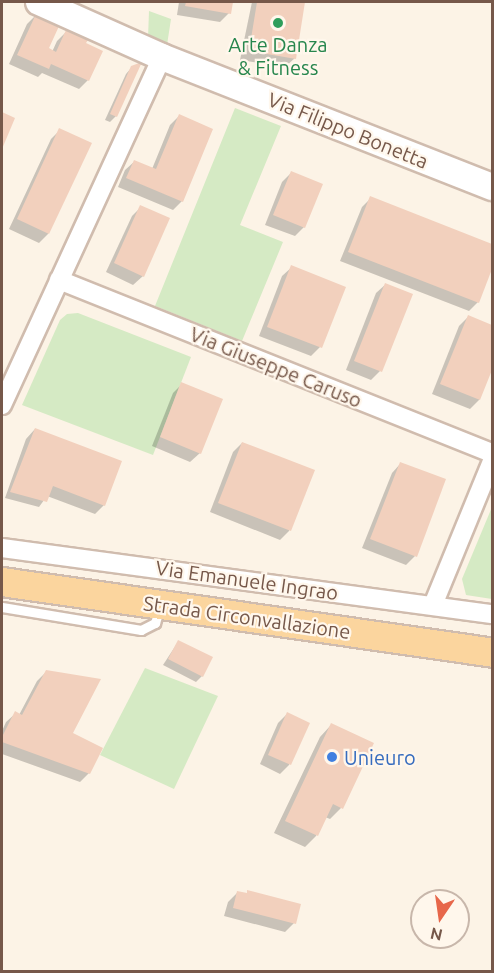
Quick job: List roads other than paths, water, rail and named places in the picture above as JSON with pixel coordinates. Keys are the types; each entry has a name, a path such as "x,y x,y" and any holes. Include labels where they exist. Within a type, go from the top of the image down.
{"main road":[{"name":"Strada Circonvallazione","path":"2,582 492,653"}],"street":[{"name":"Via Filippo Bonetta","path":"39,2 162,57 492,187"},
{"path":"2,405 162,57"},
{"name":"Via Giuseppe Caruso","path":"59,280 492,453"},
{"path":"433,605 492,461"},
{"name":"Via Emanuele Ingrao","path":"2,548 492,614"}],"lane":[{"path":"2,607 141,630 155,623 160,605"}],"place":[{"name":"Arte Danza & Fitness","path":"278,23"},
{"name":"Unieuro","path":"332,757"}]}
